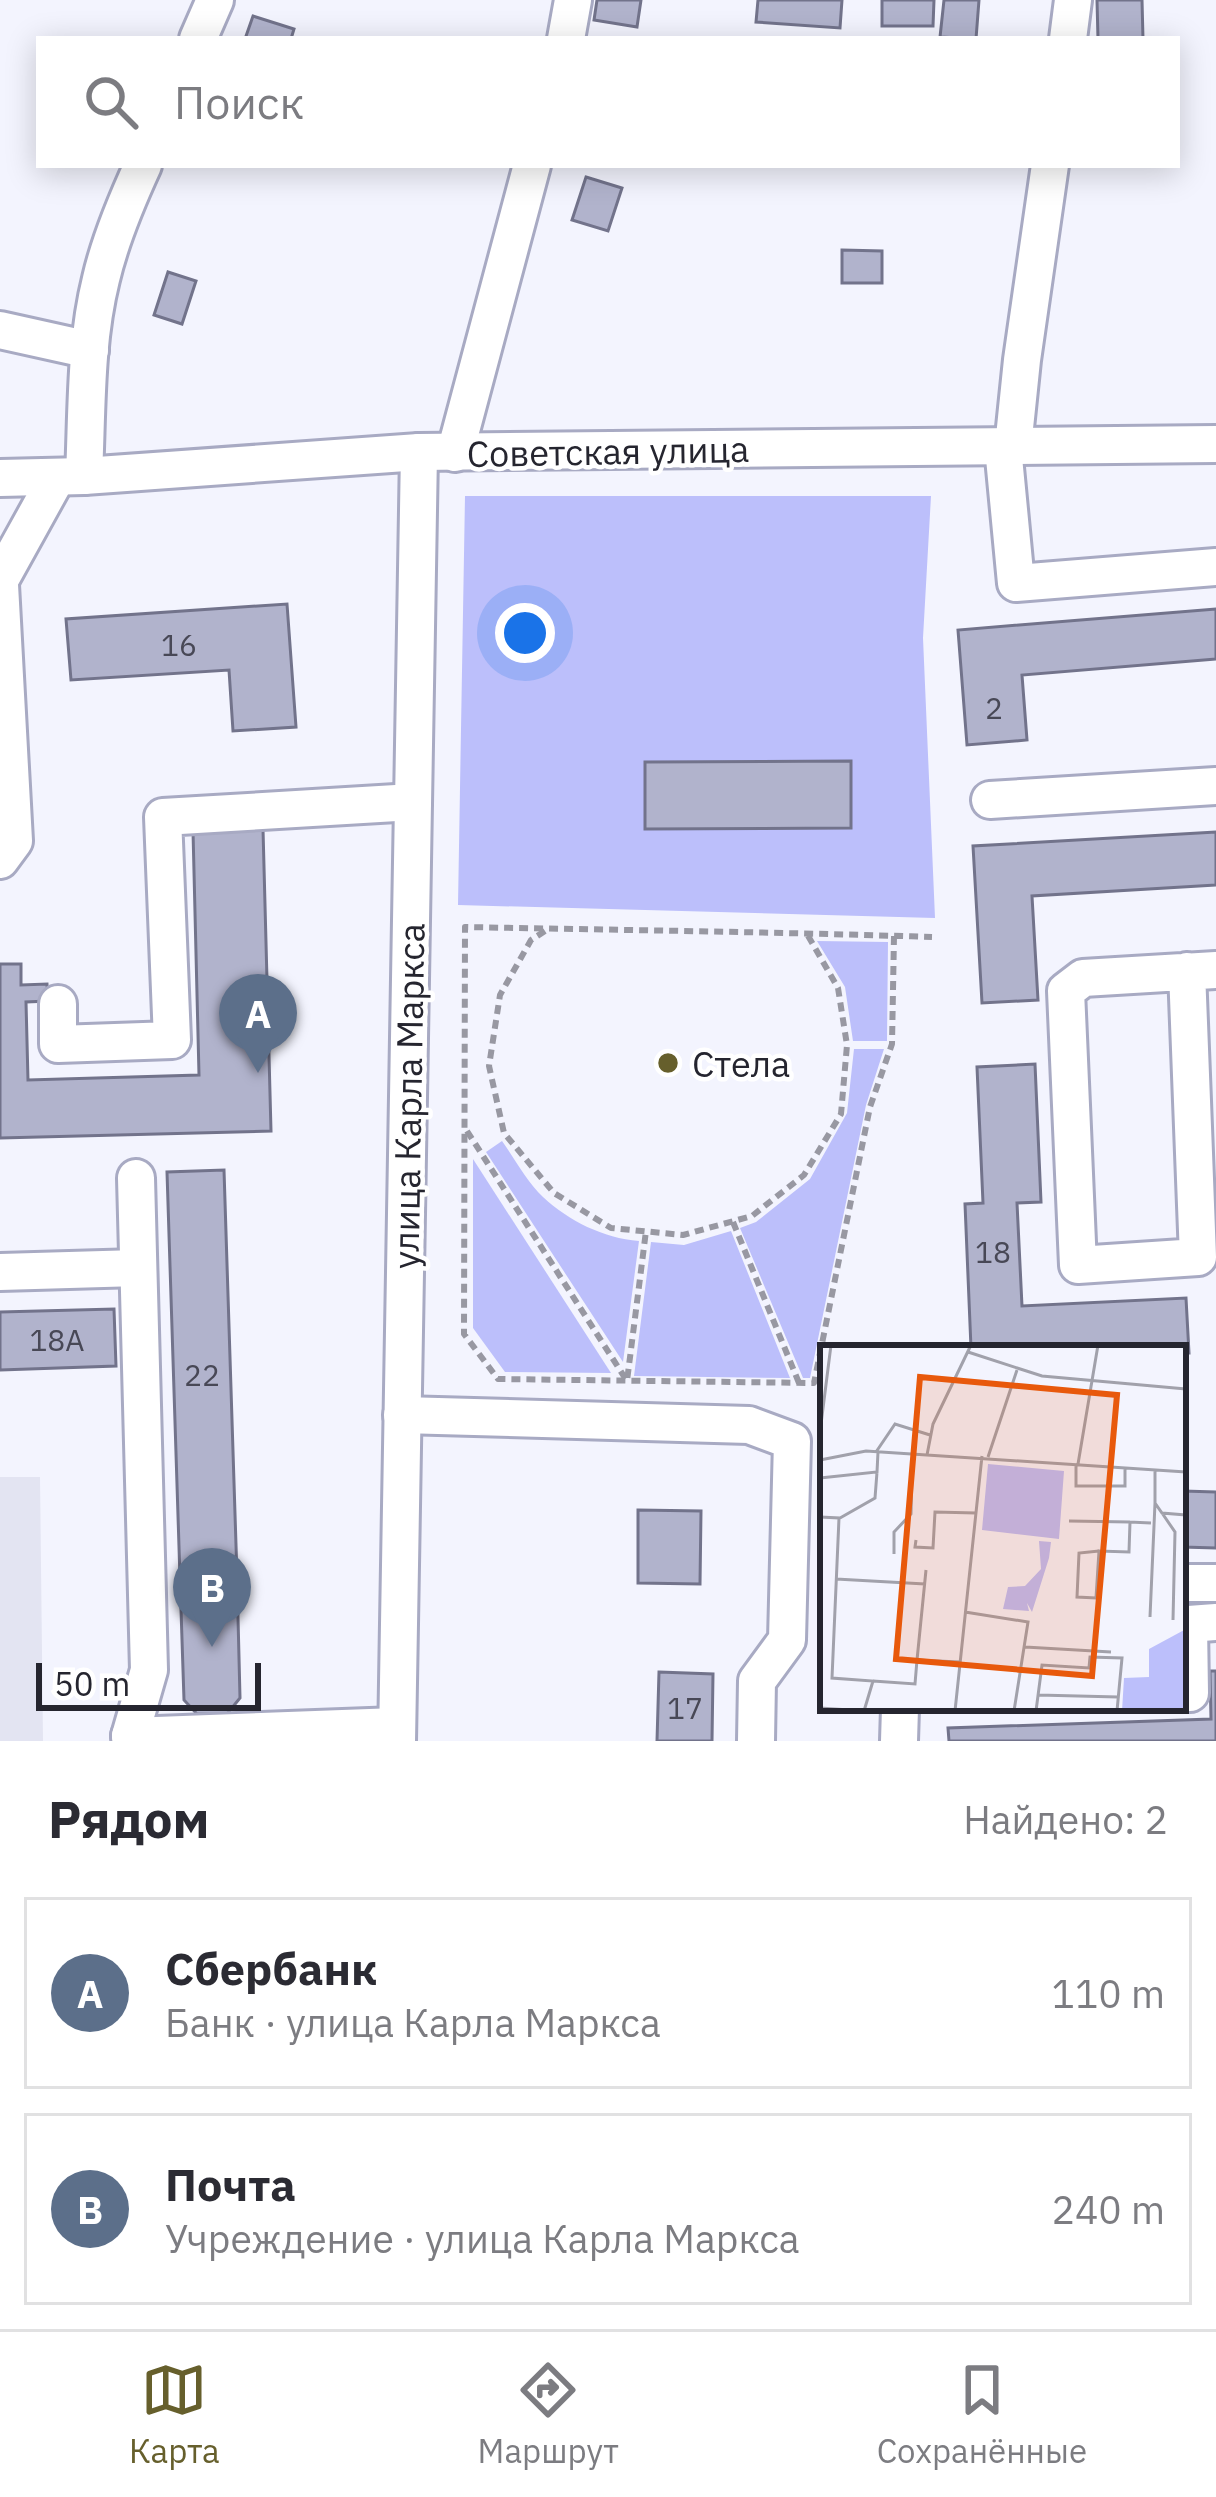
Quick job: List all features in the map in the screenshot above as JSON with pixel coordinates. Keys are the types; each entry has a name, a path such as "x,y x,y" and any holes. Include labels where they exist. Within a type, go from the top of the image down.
{"street":[{"path":"199,36 215,0"},
{"path":"567,36 573,0"},
{"path":"1068,36 1073,0"},
{"path":"0,860 14,841 0,582 70,476 100,280 142,168"},
{"name":"улица Карла Маркса","path":"397,1734 413,802 437,452 531,168"},
{"path":"1050,168 1008,447 1016,583 1216,567"},
{"path":"0,330 90,350"},
{"name":"Советская улица","path":"0,478 437,452 1216,444"},
{"path":"990,800 1216,786"},
{"path":"58,1004 58,1044 172,1040 163,818 413,802"},
{"path":"1202,970 1198,1257 1078,1265 1066,991 1083,978 1202,970"},
{"path":"136,1178 149,1670 130,1738 397,1734"},
{"path":"0,1271 138,1268"},
{"path":"402,1414 749,1426 792,1441 806,1600 787,1640 757,1681 756,1741"},
{"path":"1186,1693 1190,1693 1189,1624 1216,1622"},
{"path":"898,1741 900,1711"}],"path":[{"path":"820,1353 814,1383 498,1379 464,1334 465,927 932,937"},
{"path":"549,928 531,940 500,995 489,1066 504,1133 554,1193 611,1228 683,1235 752,1216 805,1175 841,1114 847,1046 838,988 807,934"},
{"path":"822,1345 870,1107 892,1044 894,936"},
{"path":"465,1128 627,1381"},
{"path":"733,1222 799,1383"},
{"path":"627,1381 646,1232"}],"shaded area":[{"path":"465,496 931,496 923,638 935,918 458,905"},
{"path":"817,941 888,942 887,1041 853,1041 845,987"},
{"path":"854,1049 884,1049 866,1105 810,1378 803,1378 740,1228 756,1222 810,1179 847,1113"},
{"path":"502,1141 553,1206 587,1227 639,1241 623,1362 486,1152"},
{"path":"473,1159 611,1373 505,1372 473,1328"},
{"path":"731,1231 790,1378 634,1376 651,1242 684,1245"},
{"path":"0,1477 40,1477 43,1741 0,1741"}],"building":[{"path":"597,0 641,0 637,27 594,20"},
{"path":"758,0 842,0 840,28 756,22"},
{"path":"882,0 934,0 933,26 882,26"},
{"path":"944,0 979,0 976,36 940,36"},
{"path":"1097,0 1142,0 1143,36 1098,36"},
{"path":"253,16 294,29 292,36 246,36"},
{"path":"586,177 622,188 608,231 572,220"},
{"path":"842,250 882,251 882,283 842,283"},
{"path":"168,272 196,281 182,324 154,315"},
{"path":"287,604 296,727 233,731 229,670 71,680 66,619"},
{"path":"1216,609 1216,659 1022,675 1027,740 967,745 958,630"},
{"path":"851,761 851,828 645,829 645,762"},
{"path":"263,829 271,1131 0,1138 0,964 21,964 21,985 47,984 48,1001 26,1002 28,1080 199,1075 193,831"},
{"path":"1216,832 1216,885 1032,896 1038,1000 982,1003 973,846"},
{"path":"1035,1064 1041,1202 1017,1203 1022,1306 1186,1298 1189,1353 1186,1345 971,1345 965,1204 983,1203 977,1067"},
{"path":"224,1170 237,1576 180,1578 167,1172"},
{"path":"114,1309 116,1366 0,1370 0,1312"},
{"path":"1186,1491 1216,1492 1216,1548 1186,1547"},
{"path":"638,1510 701,1511 700,1584 638,1583"},
{"path":"237,1577 240,1698 227,1714 197,1714 184,1700 180,1579"},
{"path":"1210,1671 1216,1671 1216,1741 949,1741 948,1728 1211,1719"},
{"path":"659,1672 713,1674 712,1741 657,1741"}],"place":[{"name":"Стела","path":"668,1063"},
{"name":"Сбербанк","path":"258,1073"},
{"name":"Почта","path":"212,1647"}]}
